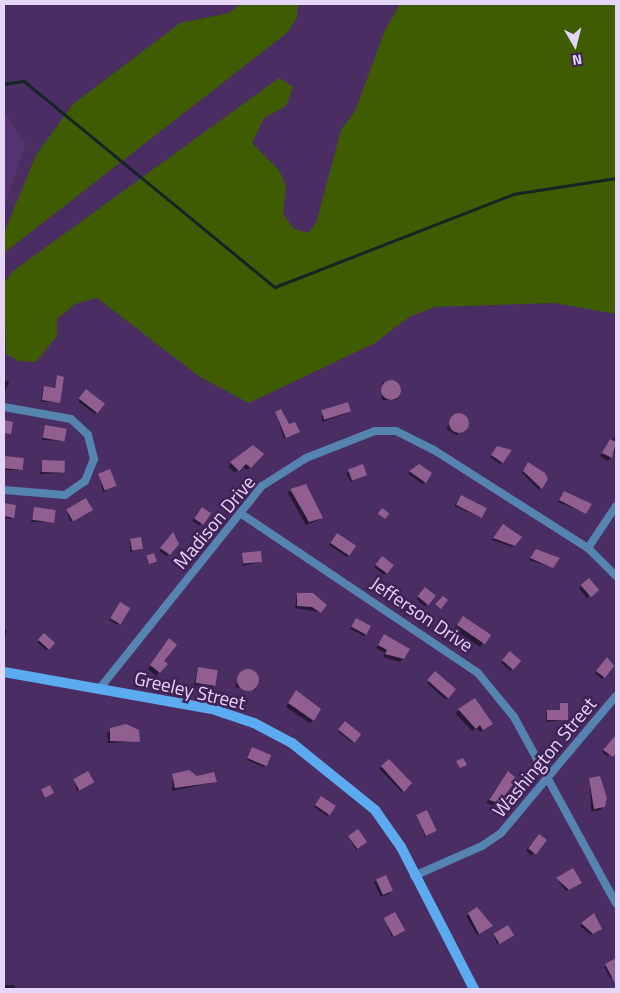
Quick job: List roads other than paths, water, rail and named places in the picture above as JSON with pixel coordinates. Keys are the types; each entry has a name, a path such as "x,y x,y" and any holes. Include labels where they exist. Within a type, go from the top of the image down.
{"street":[{"path":"4,407 76,422 91,441 94,459 85,481 65,495 4,490"},
{"name":"Madison Drive","path":"100,688 262,486 288,467 354,437 385,430 434,450 588,548 616,576"},
{"path":"588,548 616,506"},
{"name":"Jefferson Drive","path":"240,513 478,672 514,717 616,903"},
{"name":"Greeley Street","path":"4,672 100,688 233,715 292,743 375,810 414,876 474,989"},
{"name":"Washington Street","path":"414,876 482,846 501,833 616,696"}],"waterway":[{"path":"4,84 24,81 275,287 513,194 616,178"}]}
